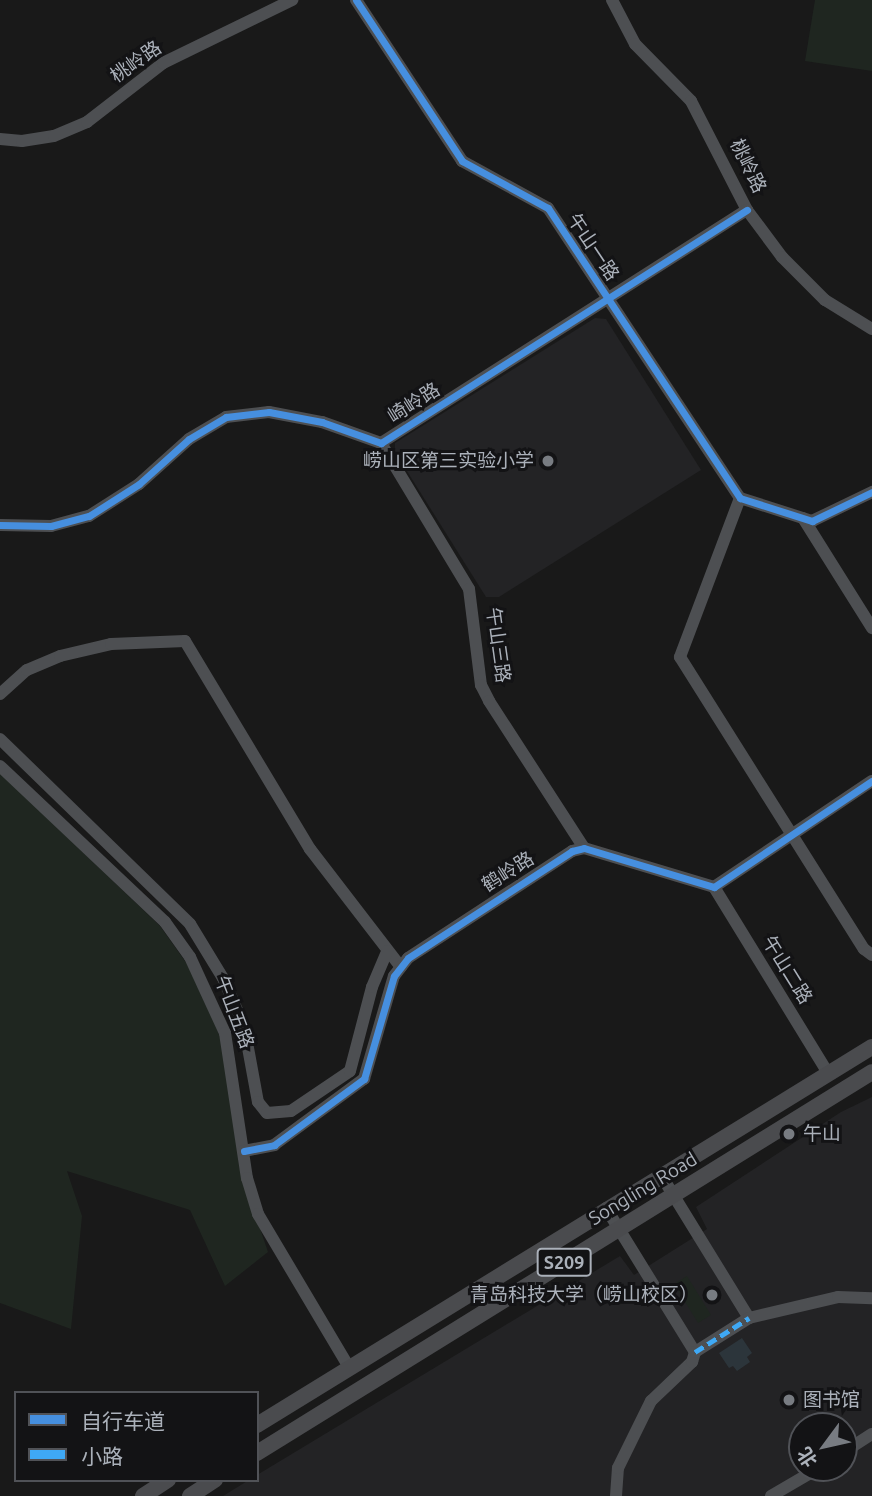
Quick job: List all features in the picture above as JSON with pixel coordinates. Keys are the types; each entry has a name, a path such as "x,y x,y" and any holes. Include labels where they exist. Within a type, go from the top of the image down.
{"main road":[{"name":"Songling Road","path":"259,1423 872,1047"},
{"name":"Songling Road","path":"259,1452 872,1072"},
{"path":"143,1496 165,1482"},
{"path":"190,1496 212,1482"}],"street":[{"name":"桃岭路","path":"0,139 22,142 54,136 87,122 163,63 292,0"},
{"name":"午山一路","path":"356,0 452,149 477,173 531,195 548,208 740,498"},
{"name":"桃岭路","path":"612,0 635,44 697,110 747,210 802,278 825,300 872,329"},
{"name":"崎岭路","path":"0,525 51,526 89,516 139,484 189,439 226,417 270,412 322,422 381,443 747,210"},
{"name":"午山三路","path":"381,443 469,589 481,685 489,701 584,848"},
{"path":"872,492 812,521 740,498 681,644 680,657 864,949 872,954"},
{"path":"803,518 872,628"},
{"path":"0,694 27,670 60,656 118,643 185,641 298,831 401,967"},
{"path":"0,739 190,924 223,978 243,1026 258,1102 267,1113 291,1111 350,1072 372,987 387,951"},
{"name":"午山五路","path":"0,766 165,922 190,957 225,1033 244,1151 258,1214 274,1247 349,1367"},
{"path":"584,848 714,887 872,781"},
{"name":"鹤岭路","path":"244,1151 274,1145 364,1079 394,975 401,967 486,904 584,848"},
{"name":"午山二路","path":"714,887 828,1073"},
{"path":"661,1175 749,1318"},
{"path":"607,1208 695,1352"},
{"path":"616,1496 618,1468 651,1401 692,1362 695,1352 749,1318 838,1297 872,1298"},
{"path":"771,1496 795,1482"}],"shaded area":[{"path":"815,0 872,0 872,71 805,61"},
{"name":"崂山区第三实验小学","path":"595,318 606,319 701,470 499,597 486,597 395,452 395,443"},
{"path":"0,773 160,926 187,964 215,1021 231,1075 239,1166 268,1252 225,1286 190,1210 67,1171 82,1216 71,1329 0,1303"},
{"name":"青岛科技大学（崂山校区）","path":"872,1097 872,1496 223,1496 246,1482 259,1482 259,1474 620,1256 634,1275 707,1229 696,1207 841,1112"},
{"path":"687,1276 711,1315 698,1323 674,1284"},
{"path":"742,1338 752,1353 747,1357 750,1362 737,1371 733,1366 729,1368 719,1353"}],"marked path":[{"path":"695,1352 749,1318"}],"cycle path":[{"path":"356,0 462,161 548,208 740,498 812,521 872,492"},
{"path":"0,525 51,526 89,516 139,484 189,439 226,417 269,412 322,422 381,443 747,210"},
{"path":"244,1151 274,1145 364,1079 394,976 408,958 572,851 584,848 714,887 872,781"}],"place":[{"name":"崂山区第三实验小学","path":"548,461"},
{"name":"午山","path":"789,1134"},
{"name":"青岛科技大学（崂山校区）","path":"712,1295"},
{"name":"图书馆","path":"789,1400"}]}
